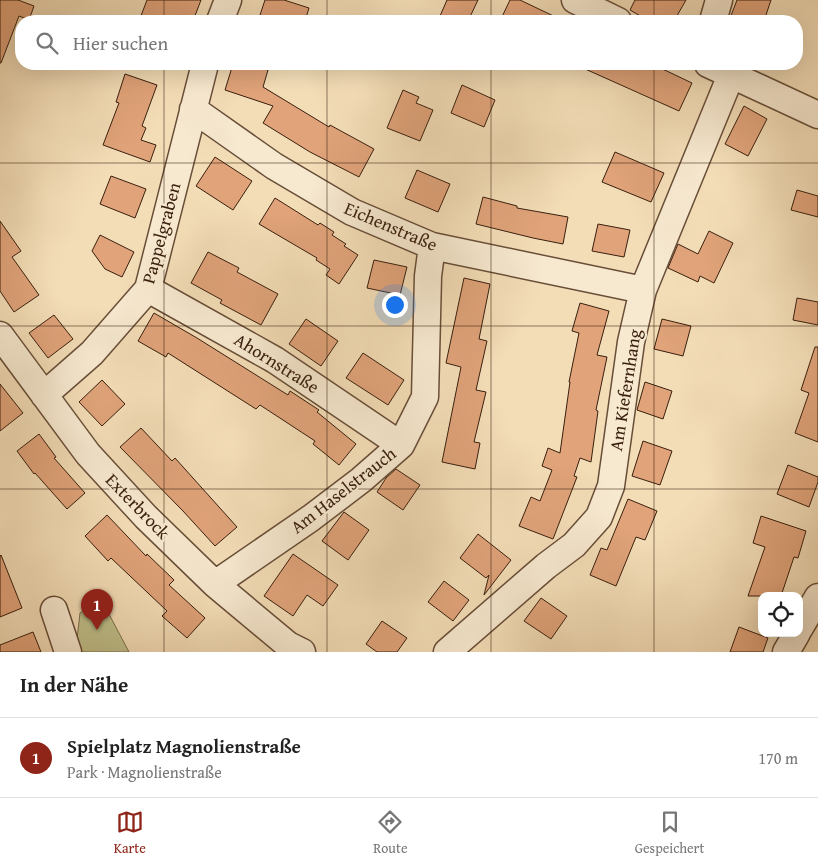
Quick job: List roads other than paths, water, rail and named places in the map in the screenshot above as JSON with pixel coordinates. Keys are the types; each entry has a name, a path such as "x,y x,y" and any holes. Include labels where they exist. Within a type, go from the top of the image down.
{"street":[{"path":"222,15 228,0"},
{"path":"574,0 605,15"},
{"path":"715,15 719,0"},
{"name":"Pappelgraben","path":"44,395 92,352 148,288 204,70"},
{"path":"721,70 818,114"},
{"name":"Am Kiefernhang","path":"447,652 546,566 574,545 599,517 611,486 631,342 643,290 731,75"},
{"name":"Eichenstraße","path":"193,109 274,166 352,212 432,246 643,290"},
{"name":"Am Haselstrauch","path":"215,584 311,518 361,480 401,445 425,397 428,276 432,246"},
{"name":"Ahornstraße","path":"148,288 275,360 401,445"},
{"name":"Exterbrock","path":"0,335 88,454 146,517 215,584 284,642 302,652"},
{"path":"803,622 818,596"},
{"path":"54,610 68,652"},
{"path":"786,652 795,637"}],"place":[{"name":"Spielplatz Magnolienstraße","path":"97,630"}]}
